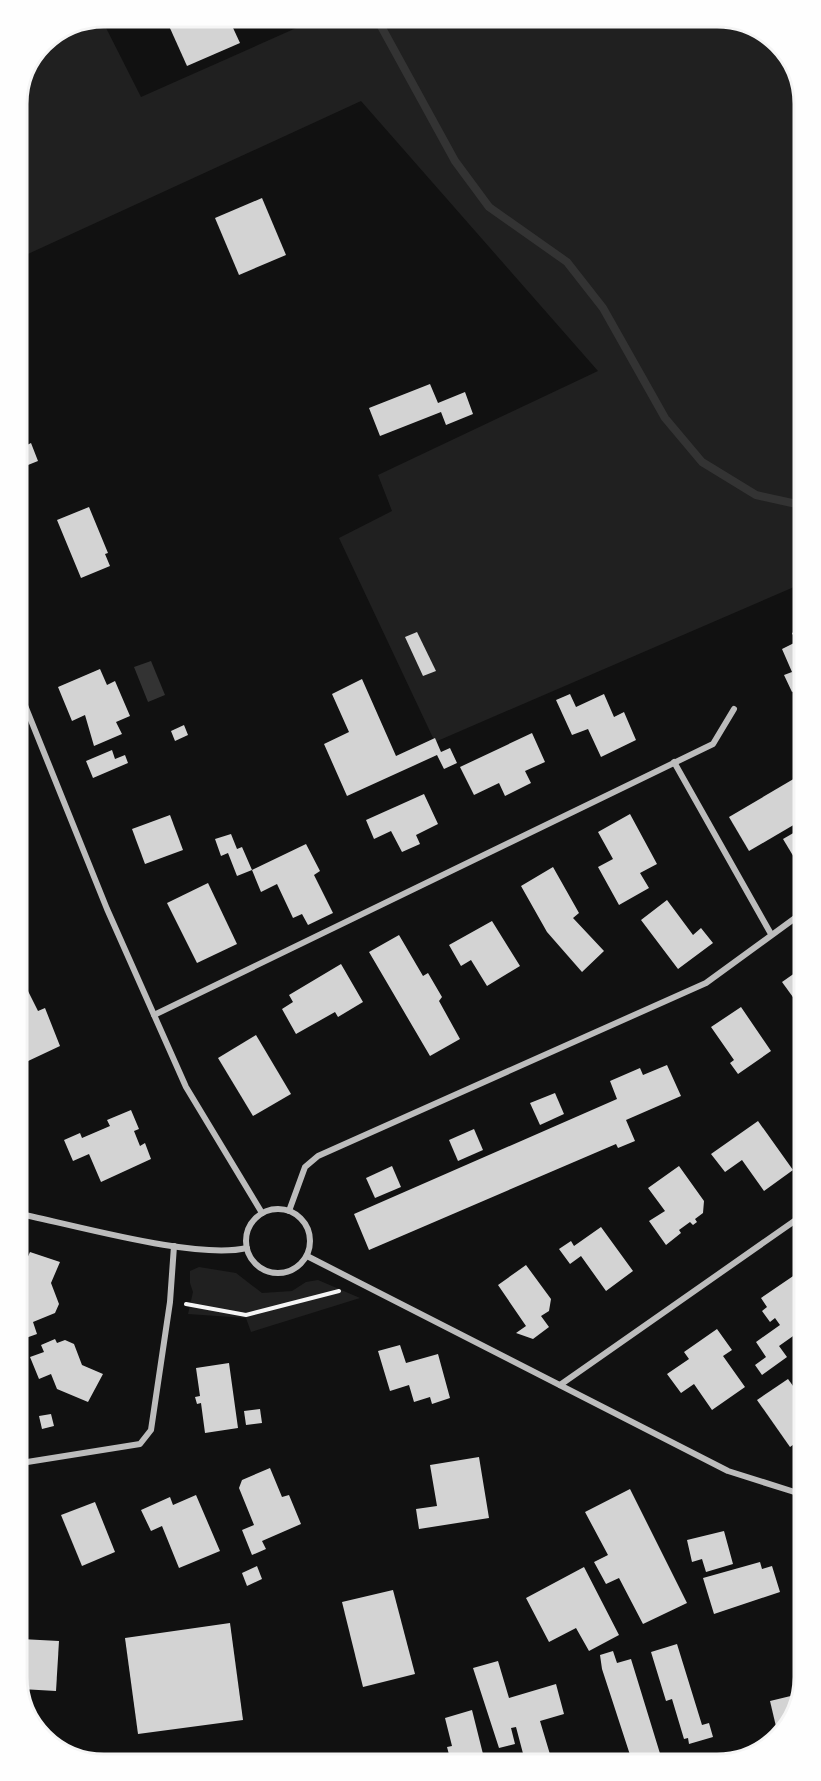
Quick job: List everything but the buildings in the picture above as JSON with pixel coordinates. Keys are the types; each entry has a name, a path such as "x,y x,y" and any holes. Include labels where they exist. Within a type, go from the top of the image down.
{"street":[{"path":"154,1015 713,744 734,709"},
{"path":"27,710 107,909 186,1087 262,1213"},
{"path":"674,762 771,934"},
{"path":"289,1211 305,1167 318,1156 706,983 794,918"},
{"path":"279,1209 289,1211 298,1216 310,1234 307,1256 293,1270 274,1274 256,1265 247,1248 249,1228 262,1213 279,1209"},
{"path":"27,1215 174,1246 231,1251 247,1248"},
{"path":"560,1385 794,1221"},
{"path":"27,1462 140,1444 151,1430 170,1302 174,1246"},
{"path":"307,1256 728,1471 794,1492"}],"path":[{"path":"170,1302 246,1315 363,1285"}],"shaded area":[{"path":"106,27 141,97 298,27 722,27 747,33 772,49 790,79 794,104 794,587 435,742 339,538 392,511 378,475 598,371 361,101 27,254 27,99 33,74 40,61 49,49 74,33 89,28"},
{"path":"151,661 165,695 148,702 134,667"},
{"path":"199,1267 236,1273 262,1293 292,1291 306,1282 318,1280 360,1298 251,1332 246,1318 188,1314 193,1292 190,1271"}],"waterway":[{"path":"381,27 455,161 489,207 567,262 603,308 665,418 702,462 756,495 794,503"}]}
